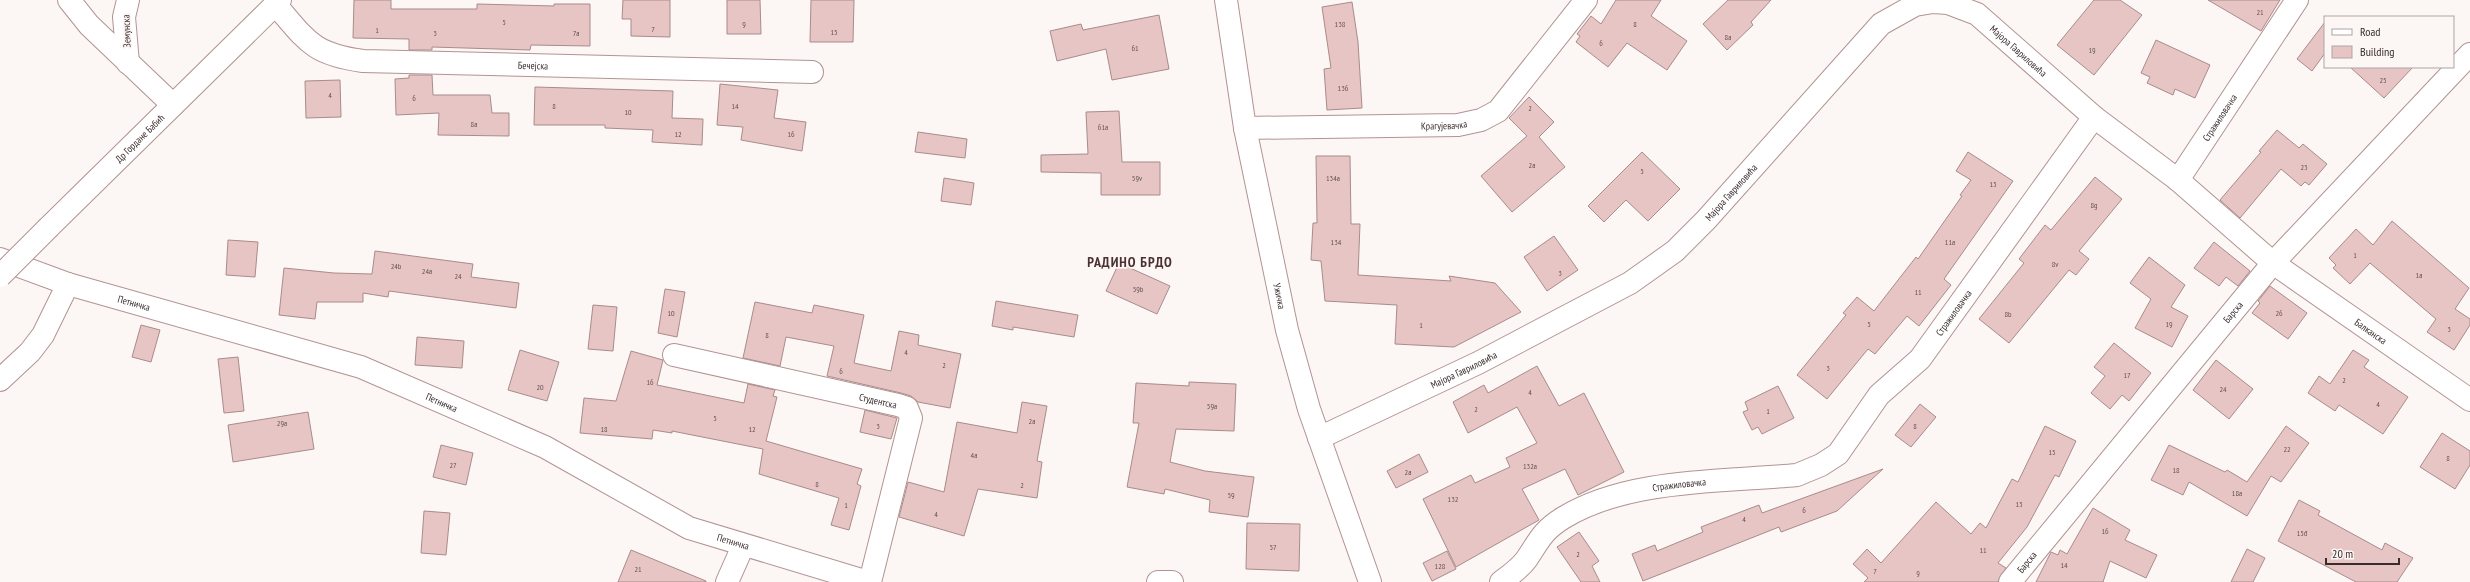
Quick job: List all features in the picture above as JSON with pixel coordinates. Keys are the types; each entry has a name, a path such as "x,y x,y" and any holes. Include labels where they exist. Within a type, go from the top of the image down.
{"street":[{"path":"69,0 89,25 173,105"},
{"name":"Земунска","path":"128,0 124,17 128,63"},
{"name":"Ужичка","path":"1226,0 1245,128 1289,337 1319,438 1370,582"},
{"name":"Крагујевачка","path":"1245,128 1458,126 1481,120 1498,111 1586,0"},
{"name":"Стражиловачка","path":"2178,180 2297,0"},
{"name":"Бечејска","path":"278,2 303,36 323,52 363,61 812,72"},
{"name":"Др Гордане Бабић","path":"0,276 278,2"},
{"name":"Мајора Гавриловића","path":"1319,438 1478,363 1630,283 1675,251 1706,220 1881,24 1916,5 1948,3 1977,14 2094,117"},
{"name":"Барска","path":"2010,582 2273,263 2467,61"},
{"path":"2094,117 2178,180"},
{"name":"Стражиловачка","path":"1501,582 1525,561 1540,536 1563,518 1591,504 1641,488 1797,475 1821,465 1838,454 1879,395 1920,359 2094,117"},
{"name":"Балканска","path":"2178,180 2273,263 2470,400"},
{"name":"Петничка","path":"0,259 68,284 361,367 545,447 689,528 743,546 809,574 869,582"},
{"path":"0,380 30,352 43,335 68,284"},
{"name":"Студентска","path":"674,355 906,408 911,418 869,582"},
{"path":"727,582 743,546"},
{"path":"1158,582 1172,582"}],"building":[{"path":"354,0 391,0 391,9 477,9 477,4 554,6 554,4 590,4 590,46 531,45 530,50 432,47 432,50 409,50 409,39 353,38"},
{"path":"623,0 670,0 670,37 631,36 631,19 622,19"},
{"path":"727,0 760,0 761,34 727,34"},
{"path":"811,0 854,0 853,42 810,42"},
{"path":"1616,0 1661,0 1651,16 1687,41 1667,70 1627,43 1608,67 1576,42 1580,36 1577,34 1591,16 1601,24"},
{"path":"1728,0 1771,0 1751,22 1753,25 1727,50 1703,24"},
{"path":"2094,0 2120,0 2142,15 2094,75 2057,45"},
{"path":"2208,0 2280,0 2261,31"},
{"path":"1352,2 1358,42 1362,108 1327,110 1324,69 1331,68 1322,7"},
{"path":"1159,15 1169,69 1112,80 1106,49 1057,61 1050,31 1081,24 1083,30"},
{"path":"2324,23 2324,54 2312,71 2297,59"},
{"path":"2156,40 2210,65 2195,98 2175,89 2173,95 2147,83 2150,77 2141,73"},
{"path":"2351,68 2412,68 2384,98"},
{"path":"409,75 432,75 433,95 490,95 492,113 509,113 509,136 438,135 439,113 396,115 395,79 409,78"},
{"path":"340,80 341,117 306,118 305,81"},
{"path":"720,84 778,90 774,118 806,122 802,151 741,140 743,127 717,125"},
{"path":"535,87 673,91 672,118 703,119 702,145 652,142 653,130 605,128 605,125 534,125"},
{"path":"1529,97 1554,122 1539,137 1565,167 1512,212 1481,176 1527,136 1509,118"},
{"path":"1119,111 1122,162 1160,162 1160,195 1101,195 1101,173 1041,172 1041,155 1088,154 1086,112"},
{"path":"2277,130 2299,148 2303,144 2327,164 2309,185 2305,182 2301,186 2281,169 2240,218 2220,200 2261,152 2259,151"},
{"path":"918,132 967,139 965,158 915,152"},
{"path":"1642,152 1680,189 1648,221 1626,200 1604,222 1588,206"},
{"path":"1968,152 2013,181 1944,279 1951,285 1919,326 1907,316 1875,354 1868,349 1827,399 1797,375 1846,315 1843,313 1857,297 1874,311 1916,257 1918,259 1962,196 1960,195 1971,180 1956,171"},
{"path":"1316,156 1350,156 1351,224 1360,224 1358,275 1451,281 1449,276 1495,283 1521,312 1454,347 1395,344 1397,305 1325,301 1321,261 1311,260 1313,223 1317,223"},
{"path":"2095,177 2122,199 2079,251 2089,259 2076,275 2069,270 2009,343 1979,319 2024,263 2019,259 2045,225 2051,230"},
{"path":"944,178 974,183 971,205 941,201"},
{"path":"2392,221 2469,288 2455,309 2470,319 2470,325 2454,350 2427,332 2436,319 2370,263 2350,284 2333,268 2336,265 2329,258 2356,229 2373,245"},
{"path":"1554,236 1578,270 1547,291 1524,257"},
{"path":"228,240 258,242 255,277 226,275"},
{"path":"2214,242 2250,271 2238,286 2226,277 2219,286 2194,268"},
{"path":"375,251 473,264 471,277 519,283 516,308 389,291 388,297 363,293 363,302 317,302 315,319 279,315 284,268 334,273 372,274"},
{"path":"2149,257 2185,285 2171,307 2188,316 2172,347 2135,328 2151,299 2130,283"},
{"path":"1119,263 1170,286 1157,314 1106,291"},
{"path":"2270,286 2307,313 2288,339 2252,313 2260,303 2258,301"},
{"path":"665,289 685,292 677,337 658,333"},
{"path":"996,301 1078,315 1074,337 1013,327 1013,330 992,326"},
{"path":"755,302 812,313 814,305 864,315 854,363 891,371 899,331 919,335 918,345 961,354 950,408 918,402 911,396 901,393 827,376 834,346 786,337 780,366 743,358"},
{"path":"593,305 617,307 613,351 588,349"},
{"path":"141,325 160,330 151,362 132,357"},
{"path":"417,337 464,341 462,368 415,365"},
{"path":"2114,343 2151,373 2129,401 2122,395 2110,409 2091,393 2105,376 2094,367"},
{"path":"520,350 559,362 547,401 508,390"},
{"path":"2353,350 2369,360 2364,367 2408,397 2383,434 2339,405 2335,411 2308,393 2319,376 2330,384"},
{"path":"631,351 663,360 657,385 744,403 748,384 775,390 773,396 777,397 766,441 862,469 857,484 861,486 849,530 831,525 839,498 759,474 763,449 672,431 672,433 653,430 652,439 580,433 584,398 616,401"},
{"path":"238,357 244,411 224,413 218,359"},
{"path":"2216,360 2253,389 2229,419 2193,390"},
{"path":"1537,366 1559,406 1584,393 1624,472 1578,495 1565,469 1522,489 1539,520 1456,567 1423,499 1471,475 1475,483 1510,467 1506,458 1537,443 1517,407 1468,433 1453,402 1484,385 1488,393"},
{"path":"1189,382 1236,384 1234,431 1176,429 1170,462 1205,471 1254,477 1248,517 1209,512 1210,500 1165,489 1164,494 1127,487 1139,423 1133,423 1136,383 1189,386"},
{"path":"1778,386 1794,418 1762,434 1758,427 1752,430 1743,412 1748,410 1745,402"},
{"path":"1022,402 1047,406 1037,461 1042,462 1037,498 978,489 964,536 899,517 908,482 944,492 957,422 1017,433"},
{"path":"1920,404 1936,417 1911,447 1895,435"},
{"path":"865,410 897,418 891,439 860,432"},
{"path":"308,412 314,449 233,462 228,425"},
{"path":"2045,426 2076,441 2059,477 2055,475 2027,527 1998,563 2006,568 1998,582 1864,582 1868,578 1853,564 1867,549 1881,563 1936,502 1971,534 1980,523 1986,528 2012,479 2018,482"},
{"path":"2286,426 2309,443 2281,482 2271,476 2247,516 2189,482 2183,495 2151,480 2169,445 2225,472 2227,470 2247,482"},
{"path":"2442,433 2470,451 2470,465 2455,489 2420,467"},
{"path":"441,445 473,453 466,485 433,477"},
{"path":"1419,454 1428,472 1396,488 1387,471"},
{"path":"1883,469 1837,511 1781,532 1779,527 1643,581 1632,554 1655,545 1657,551 1703,532 1701,527 1759,505 1762,513"},
{"path":"2299,500 2320,511 2318,515 2382,550 2385,543 2413,558 2397,582 2356,582 2278,541"},
{"path":"2093,508 2130,530 2125,540 2157,555 2146,578 2110,561 2103,582 2036,582 2051,552 2058,555 2060,550 2067,554"},
{"path":"424,511 450,513 446,555 421,553"},
{"path":"1247,523 1300,524 1299,571 1246,569"},
{"path":"1579,532 1599,561 1592,566 1600,582 1581,582 1557,547"},
{"path":"2247,549 2265,558 2253,582 2231,582"},
{"path":"631,550 706,581 706,582 618,582"},
{"path":"1447,551 1456,569 1432,581 1423,563"}],"district":[{"name":"РАДИНО БРДО","path":"1130,262"}]}
